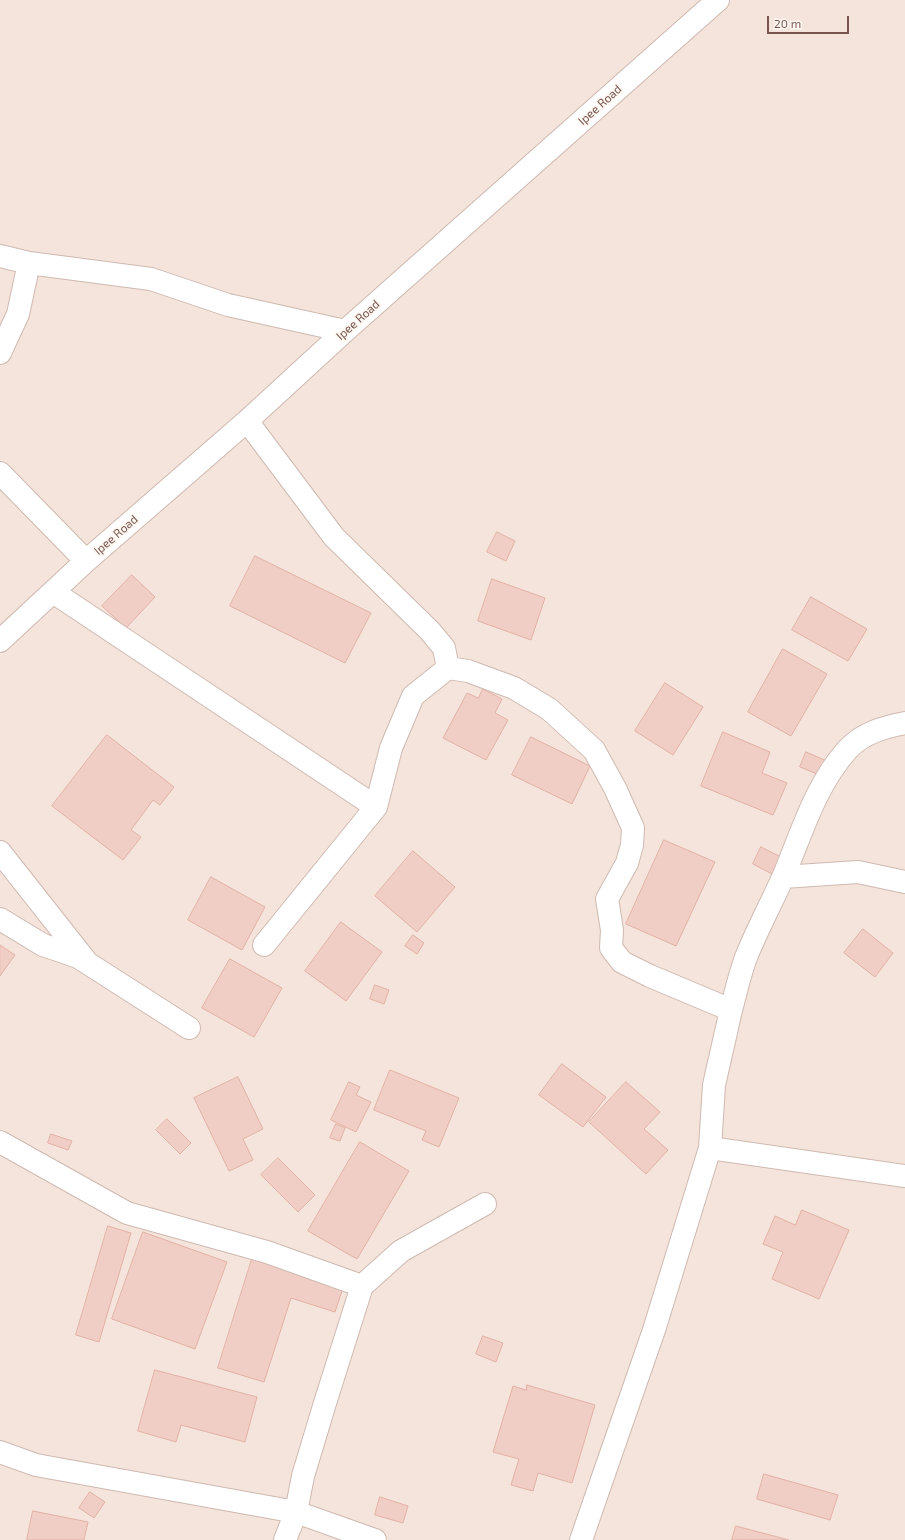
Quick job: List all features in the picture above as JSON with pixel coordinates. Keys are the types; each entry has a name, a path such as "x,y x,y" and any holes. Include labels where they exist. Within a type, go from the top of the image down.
{"street":[{"name":"Ipee Road","path":"0,641 86,561 247,421 718,0"},
{"path":"0,256 28,263 152,279 228,305 346,331"},
{"path":"0,354 18,314 28,263"},
{"path":"247,421 334,537 430,631 444,648 448,668"},
{"path":"0,473 86,561"},
{"path":"53,592 376,806"},
{"path":"264,945 376,806 390,748 413,696 448,668 468,671 514,688 548,709 594,750 616,788 633,828 632,845 627,863 607,899 612,930 611,948 622,962 650,976 731,1010"},
{"path":"582,1540 654,1330 710,1148 714,1085 731,1010 746,956 783,877 819,791 837,763 849,748 865,736 883,728 905,723"},
{"path":"0,852 88,963"},
{"path":"783,877 858,872 905,882"},
{"path":"0,920 43,945 78,957 188,1028"},
{"path":"0,1142 127,1214 267,1252 362,1286"},
{"path":"710,1148 905,1176"},
{"path":"284,1540 296,1512 303,1476 362,1286 401,1251 485,1204"},
{"path":"0,1452 36,1466 296,1512 375,1540"}],"shaded area":[{"path":"0,0 905,0 905,1540 0,1540"}],"building":[{"path":"497,532 515,541 506,561 487,552"},
{"path":"255,556 371,613 345,663 230,606"},
{"path":"132,575 155,597 126,628 102,606"},
{"path":"492,579 545,598 531,640 478,621"},
{"path":"811,597 867,629 848,661 792,630"},
{"path":"783,649 827,674 791,736 748,712"},
{"path":"665,683 703,707 673,755 635,731"},
{"path":"483,689 502,699 495,713 508,720 486,760 443,738 467,693 478,698"},
{"path":"723,732 770,752 762,773 787,783 773,815 701,786"},
{"path":"107,735 174,787 160,805 153,800 131,830 141,837 123,860 52,806"},
{"path":"531,737 590,766 572,804 512,775"},
{"path":"806,752 827,761 822,776 800,767"},
{"path":"664,840 715,862 676,946 626,924"},
{"path":"761,847 781,857 772,874 753,864"},
{"path":"413,851 455,887 417,932 375,896"},
{"path":"211,877 265,907 242,950 188,920"},
{"path":"341,922 382,952 346,1001 305,971"},
{"path":"863,929 893,953 875,977 844,953"},
{"path":"413,935 424,943 417,954 405,946"},
{"path":"0,945 15,955 0,976"},
{"path":"230,959 282,988 254,1037 202,1008"},
{"path":"375,985 389,990 384,1004 370,999"},
{"path":"562,1064 606,1097 583,1127 539,1095"},
{"path":"390,1070 459,1098 439,1147 422,1140 426,1131 374,1110"},
{"path":"238,1077 263,1129 243,1139 253,1160 229,1171 194,1098"},
{"path":"349,1082 360,1087 356,1095 371,1102 356,1132 331,1120"},
{"path":"626,1082 660,1112 644,1129 668,1150 646,1174 589,1122"},
{"path":"167,1119 191,1143 180,1154 156,1130"},
{"path":"336,1124 345,1128 340,1141 330,1138"},
{"path":"51,1134 72,1141 68,1150 48,1143"},
{"path":"360,1142 409,1171 357,1259 308,1231"},
{"path":"278,1158 315,1195 298,1212 261,1175"},
{"path":"802,1210 849,1230 819,1299 772,1279 783,1252 763,1244 775,1216 795,1225"},
{"path":"108,1226 131,1233 99,1342 76,1335"},
{"path":"143,1232 227,1262 195,1349 112,1319"},
{"path":"252,1259 343,1288 335,1312 291,1298 264,1382 218,1368"},
{"path":"483,1336 503,1343 496,1362 476,1354"},
{"path":"155,1370 257,1397 245,1442 181,1425 176,1442 138,1431"},
{"path":"527,1385 595,1405 572,1483 538,1473 533,1491 511,1485 519,1459 493,1452 513,1386 526,1390"},
{"path":"764,1474 838,1495 830,1520 757,1499"},
{"path":"90,1492 105,1502 94,1518 79,1508"},
{"path":"380,1497 408,1506 403,1523 375,1515"},
{"path":"33,1511 88,1522 84,1540 27,1540"},
{"path":"736,1526 789,1540 732,1540"}]}
